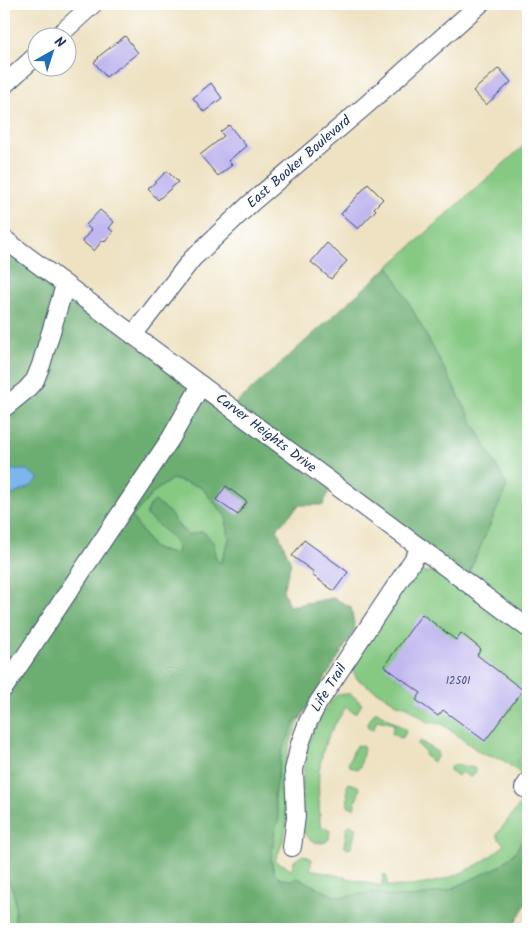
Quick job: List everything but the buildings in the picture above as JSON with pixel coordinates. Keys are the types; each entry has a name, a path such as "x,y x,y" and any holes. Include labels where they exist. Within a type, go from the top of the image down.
{"street":[{"path":"67,28 94,4"},
{"name":"East Booker Boulevard","path":"133,335 192,259 250,204 364,107 480,4"},
{"path":"4,85 28,63"},
{"name":"Carver Heights Drive","path":"4,239 528,628"},
{"path":"4,408 26,390 34,380 44,356 66,285"},
{"path":"4,688 171,438 201,385"},
{"name":"Life Trail","path":"292,847 296,818 294,770 300,744 308,722 318,703 421,548"}],"green space":[{"path":"528,142 528,616 469,573 507,486 389,266"},
{"path":"4,246 330,488 323,505 299,505 277,529 291,563 283,590 289,606 333,598 351,607 355,630 300,719 297,718 282,751 274,796 279,819 275,829 271,860 274,872 281,879 291,880 298,878 332,895 342,897 374,892 389,896 414,897 449,890 500,866 514,853 528,833 528,900 512,929 14,929 14,895 9,883 4,878","holes":["172,479 201,487 226,517 229,540 221,563 216,559 213,542 203,531 187,535 177,525 170,513 155,501 150,505 146,515 173,538 178,549 176,555 153,548 132,517 154,492"]},
{"path":"389,266 507,486 466,579 233,406"},
{"path":"172,479 201,487 226,517 229,540 220,564 216,559 213,542 187,533 179,526 170,513 146,515 173,538 178,549 176,555 153,548 132,517 154,492"},
{"path":"420,572 433,572 462,585 528,633 528,748 518,762 526,768 524,774 521,774 503,760 482,754 442,724 427,722 408,707 397,704 357,679 354,670 355,661 408,579"},
{"path":"339,694 351,694 362,704 357,712 354,713 346,707 330,732 325,746 319,776 320,826 330,830 329,839 326,842 317,843 308,837 302,825 304,768 308,745 317,723 334,697"},
{"path":"375,712 405,729 404,736 400,738 392,734 394,724 377,720 373,730 368,728 367,724"},
{"path":"297,718 300,719 289,746 286,764 286,825 283,841 275,861 292,869 294,861 303,855 312,859 310,869 381,886 384,874 387,877 387,886 419,885 450,878 464,872 479,864 504,845 497,834 528,794 528,833 514,853 500,866 449,890 414,897 389,896 374,892 342,897 332,895 298,878 291,880 281,879 274,872 271,860 275,829 279,819 274,796 282,751"},
{"path":"420,741 437,752 438,756 433,762 424,755 426,753 417,744"},
{"path":"358,745 364,749 360,767 357,769 348,764 355,747"},
{"path":"454,764 474,768 476,771 472,777 461,772 458,776 450,770"},
{"path":"349,783 360,788 354,808 348,806 347,786"},
{"path":"349,825 354,826 356,829 351,848 348,849 344,846"},
{"path":"4,878 9,883 14,895 14,929 4,929"}],"water":[{"path":"4,466 10,470 27,470 39,478 31,486 8,497 4,501"}]}
